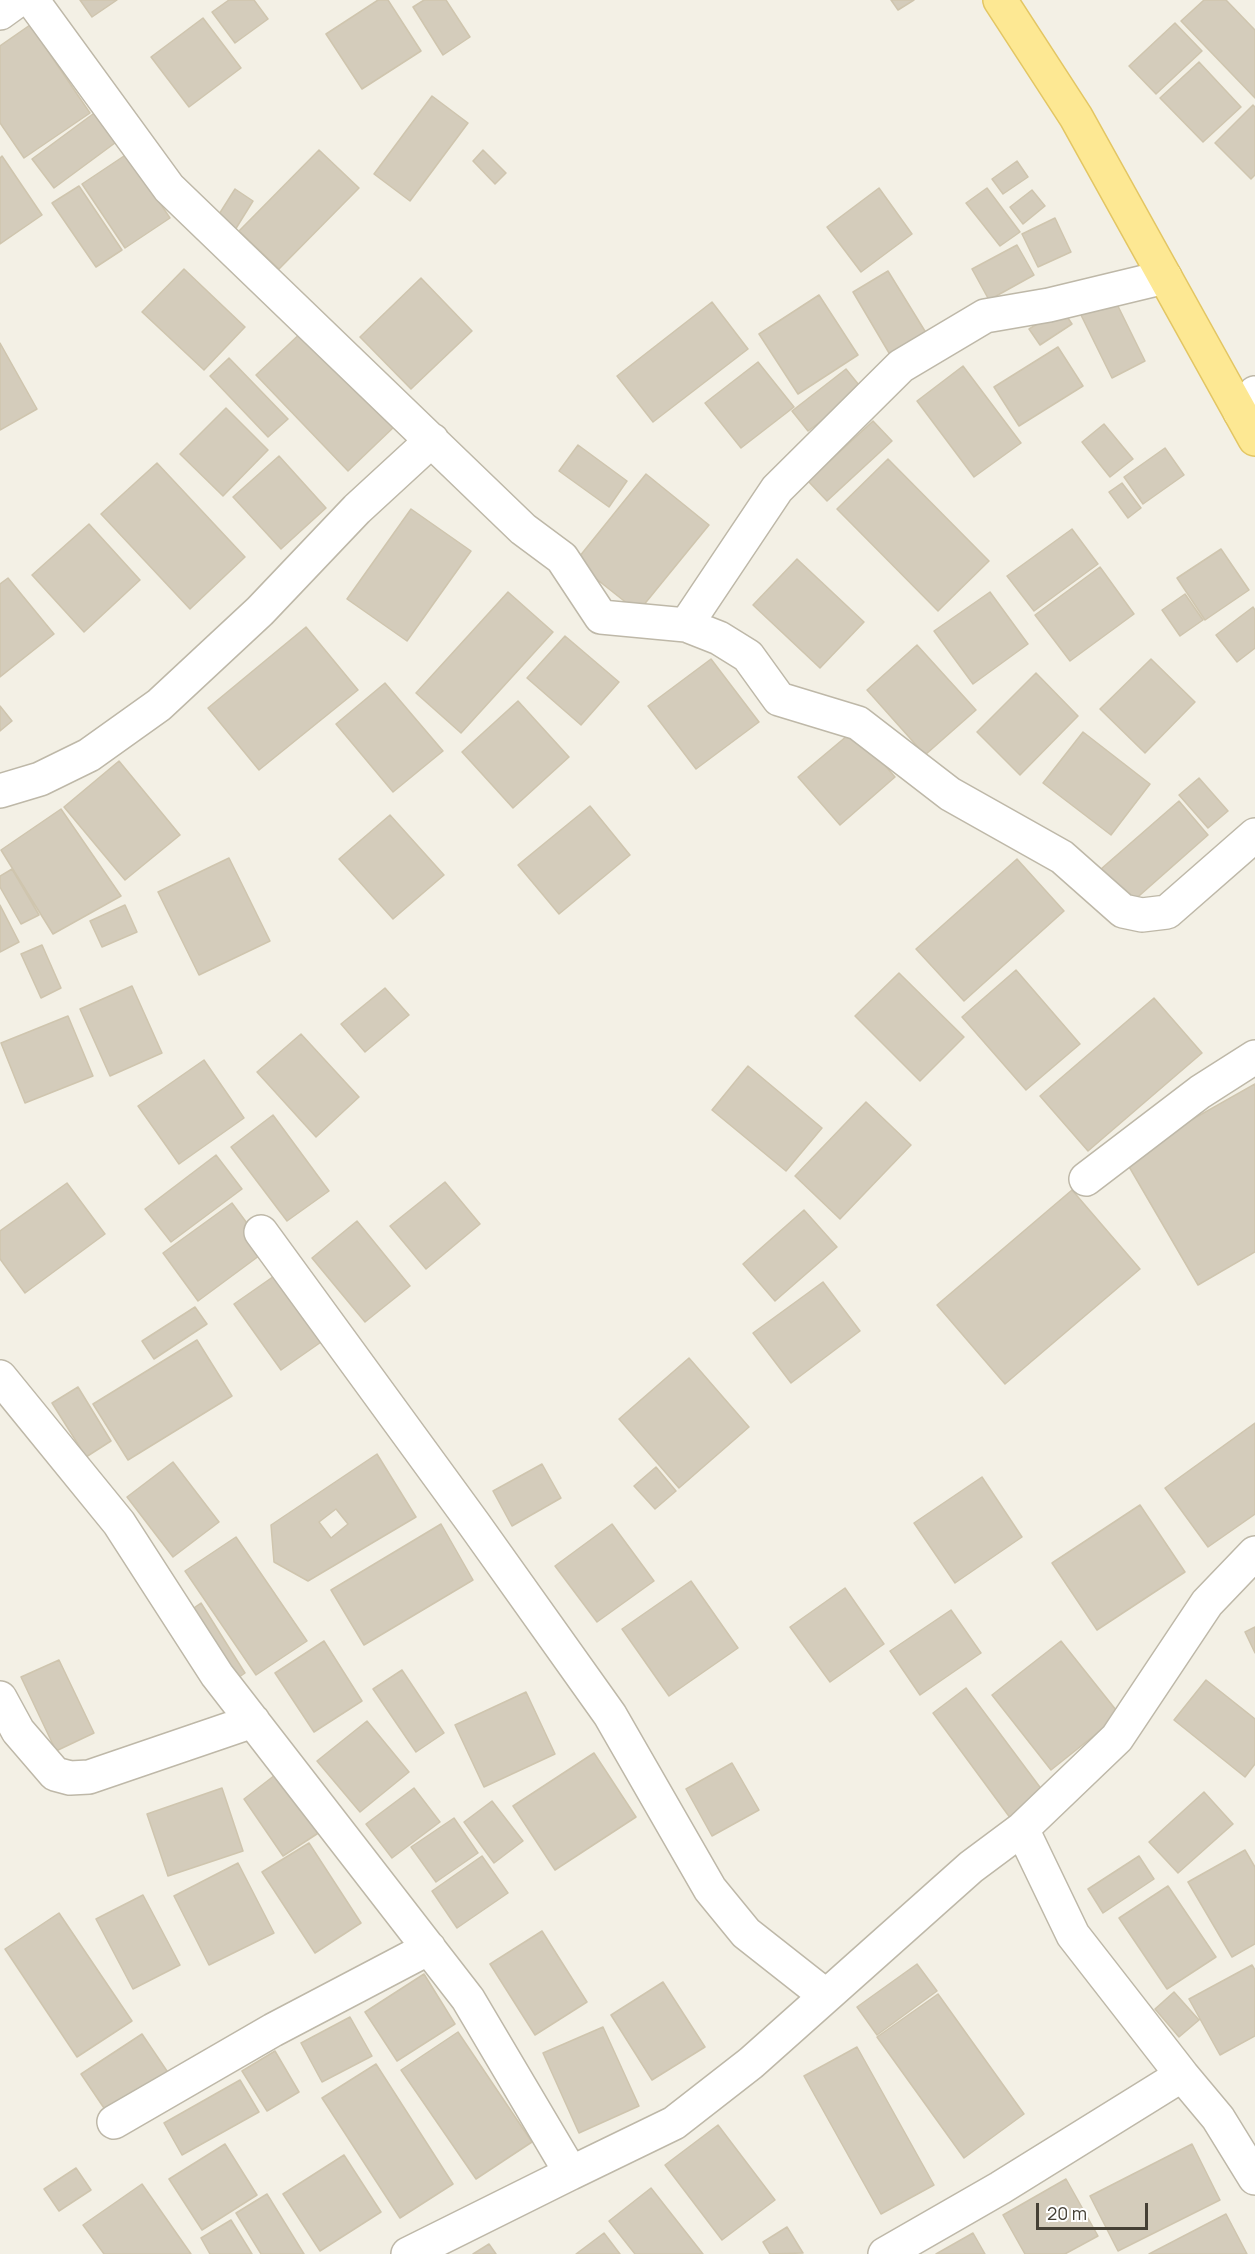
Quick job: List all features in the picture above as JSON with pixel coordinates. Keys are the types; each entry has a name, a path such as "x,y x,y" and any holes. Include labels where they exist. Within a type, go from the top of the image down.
{"main road":[{"path":"1000,0 1076,117 1165,277 1250,415"}],"street":[{"path":"0,13 18,0"},
{"path":"32,0 169,188 523,529 562,558 601,618 686,625 718,638 748,656 779,699 858,723 950,794 1062,857 1123,910 1143,915 1167,912 1255,835"},
{"path":"686,625 777,489 901,366 985,316 1049,305 1165,277"},
{"path":"0,790 40,779 89,755 159,705 260,611 357,509 432,441"},
{"path":"1086,1179 1200,1092 1255,1057"},
{"path":"261,1232 610,1715 710,1889 746,1933 826,1996"},
{"path":"0,1377 119,1522 217,1675 468,1999 571,2173"},
{"path":"408,2254 674,2123 751,2063 971,1867 1022,1829 1117,1738 1207,1603 1255,1554"},
{"path":"0,1698 18,1731 55,1774 70,1778 88,1777 253,1721"},
{"path":"1022,1829 1073,1935 1218,2118 1255,2178"},
{"path":"114,2122 273,2030 429,1948"},
{"path":"885,2254 1000,2188 1182,2075"}],"building":[{"path":"80,0 117,0 92,17"},
{"path":"229,0 254,0 268,19 235,43 212,12"},
{"path":"378,0 388,0 421,51 362,89 326,34"},
{"path":"424,0 446,0 470,37 443,55 413,7"},
{"path":"891,0 914,0 898,10"},
{"path":"1204,0 1226,0 1255,30 1255,98 1181,21"},
{"path":"203,18 241,68 189,107 151,57"},
{"path":"1175,23 1202,51 1156,94 1129,66"},
{"path":"30,25 90,113 24,158 0,123 0,46"},
{"path":"1199,62 1241,107 1203,142 1160,98"},
{"path":"432,96 468,123 410,201 374,174"},
{"path":"1253,105 1255,107 1255,175 1251,179 1215,143"},
{"path":"97,111 119,140 54,188 32,159"},
{"path":"319,150 359,188 279,269 239,231"},
{"path":"483,150 506,173 495,184 473,161"},
{"path":"127,154 170,218 125,248 82,184"},
{"path":"2,156 42,215 0,244 0,158"},
{"path":"1017,161 1028,177 1003,194 992,179"},
{"path":"79,186 122,250 96,267 52,203"},
{"path":"879,188 912,234 861,272 827,227"},
{"path":"987,188 1020,232 1000,246 966,203"},
{"path":"235,189 253,201 235,230 216,219"},
{"path":"1032,190 1045,206 1023,224 1010,207"},
{"path":"1055,218 1071,252 1038,267 1022,234"},
{"path":"1017,245 1034,275 989,300 972,269"},
{"path":"184,269 245,327 204,370 142,312"},
{"path":"888,271 928,336 892,358 853,292"},
{"path":"421,278 472,331 411,389 360,337"},
{"path":"1111,292 1145,361 1112,378 1078,309"},
{"path":"819,295 858,355 798,394 759,334"},
{"path":"712,302 748,349 653,422 617,376"},
{"path":"1062,309 1072,324 1040,345 1029,329"},
{"path":"304,330 396,425 348,471 256,375"},
{"path":"0,343 37,409 0,430"},
{"path":"1058,347 1083,386 1019,426 994,387"},
{"path":"229,358 288,419 268,437 210,376"},
{"path":"758,362 794,407 741,448 705,403"},
{"path":"963,366 1021,443 974,477 917,401"},
{"path":"846,369 863,390 808,431 792,411"},
{"path":"226,408 268,450 223,496 180,454"},
{"path":"873,421 892,441 827,501 808,481"},
{"path":"1104,424 1133,459 1110,477 1082,442"},
{"path":"578,445 627,481 609,507 559,471"},
{"path":"1165,448 1184,475 1143,504 1124,477"},
{"path":"279,456 326,508 281,549 233,497"},
{"path":"888,459 989,561 938,611 837,509"},
{"path":"157,463 245,557 190,609 101,514"},
{"path":"646,474 709,525 638,612 575,562"},
{"path":"1122,483 1141,508 1128,518 1109,492"},
{"path":"411,509 471,551 407,641 347,599"},
{"path":"89,524 140,580 84,632 32,575"},
{"path":"1072,529 1098,564 1034,611 1007,576"},
{"path":"1221,549 1249,590 1205,620 1177,578"},
{"path":"797,559 864,622 820,668 753,605"},
{"path":"1100,567 1134,614 1070,661 1035,615"},
{"path":"8,578 54,634 0,677 0,584"},
{"path":"508,592 553,632 461,733 416,693"},
{"path":"990,592 1028,644 973,684 934,631"},
{"path":"1185,594 1203,620 1180,636 1162,610"},
{"path":"1253,607 1255,610 1255,648 1237,662 1216,635"},
{"path":"306,627 358,690 259,770 208,708"},
{"path":"565,636 619,682 581,725 527,678"},
{"path":"917,645 976,710 925,755 867,690"},
{"path":"711,659 759,722 696,769 648,706"},
{"path":"1151,659 1195,702 1145,753 1100,709"},
{"path":"1036,673 1078,716 1020,775 977,732"},
{"path":"385,683 443,751 393,792 336,724"},
{"path":"518,701 569,757 513,808 462,752"},
{"path":"0,706 12,721 0,731"},
{"path":"854,730 895,777 840,825 798,777"},
{"path":"1083,732 1150,784 1111,835 1043,783"},
{"path":"119,761 180,835 125,880 64,807"},
{"path":"1199,778 1228,811 1208,828 1179,795"},
{"path":"1179,801 1208,835 1131,903 1101,869"},
{"path":"590,806 630,855 559,914 518,865"},
{"path":"61,809 121,896 53,934 1,850"},
{"path":"390,815 444,875 393,919 339,859"},
{"path":"229,858 270,941 199,975 158,892"},
{"path":"1017,859 1064,911 964,1001 916,949"},
{"path":"12,869 39,915 21,924 0,887 0,876"},
{"path":"0,905 19,942 0,952"},
{"path":"125,905 137,932 102,947 90,921"},
{"path":"42,945 61,988 41,998 21,954"},
{"path":"1016,970 1080,1044 1026,1090 962,1017"},
{"path":"899,973 964,1037 920,1081 855,1016"},
{"path":"132,986 162,1053 110,1076 80,1009"},
{"path":"385,988 409,1015 365,1052 341,1024"},
{"path":"1154,998 1202,1053 1088,1151 1040,1096"},
{"path":"68,1016 93,1076 25,1103 1,1043"},
{"path":"301,1034 359,1097 316,1137 257,1072"},
{"path":"204,1060 244,1118 179,1164 138,1106"},
{"path":"748,1066 822,1128 786,1171 712,1110"},
{"path":"1255,1084 1255,1252 1198,1285 1124,1158"},
{"path":"866,1102 911,1145 840,1219 795,1176"},
{"path":"273,1115 329,1191 287,1221 231,1147"},
{"path":"216,1155 242,1189 171,1242 145,1209"},
{"path":"445,1182 480,1224 426,1269 390,1226"},
{"path":"67,1183 105,1234 25,1293 0,1259 0,1231"},
{"path":"1072,1190 1140,1269 1005,1384 937,1305"},
{"path":"232,1203 267,1250 198,1301 163,1253"},
{"path":"804,1210 837,1247 775,1301 743,1264"},
{"path":"357,1221 410,1286 365,1322 312,1258"},
{"path":"277,1274 324,1340 281,1370 234,1304"},
{"path":"823,1282 860,1331 791,1383 753,1333"},
{"path":"195,1307 207,1324 154,1359 142,1341"},
{"path":"197,1340 232,1396 128,1460 93,1404"},
{"path":"689,1358 749,1427 679,1488 619,1419"},
{"path":"78,1387 111,1441 86,1457 52,1403"},
{"path":"1255,1423 1255,1514 1208,1547 1165,1488"},
{"path":"377,1454 416,1517 308,1581 274,1562 271,1525","holes":["336,1509 348,1524 331,1538 319,1522"]},
{"path":"173,1462 219,1522 173,1557 127,1497"},
{"path":"542,1464 561,1498 512,1526 493,1491"},
{"path":"656,1467 676,1491 655,1509 634,1486"},
{"path":"982,1477 1022,1537 955,1583 914,1523"},
{"path":"1140,1505 1185,1572 1097,1630 1052,1563"},
{"path":"441,1524 473,1580 364,1645 331,1590"},
{"path":"612,1524 654,1581 597,1622 555,1566"},
{"path":"236,1537 307,1641 256,1675 185,1571"},
{"path":"691,1581 738,1648 669,1696 622,1629"},
{"path":"845,1588 884,1644 830,1682 790,1627"},
{"path":"201,1603 245,1673 232,1682 188,1612"},
{"path":"951,1610 981,1653 920,1695 890,1651"},
{"path":"1255,1627 1255,1653 1245,1632"},
{"path":"324,1641 362,1701 314,1732 275,1673"},
{"path":"1061,1641 1120,1715 1051,1770 992,1695"},
{"path":"59,1660 94,1733 56,1751 21,1677"},
{"path":"402,1670 444,1733 416,1752 373,1689"},
{"path":"1206,1680 1255,1719 1255,1764 1245,1777 1174,1720"},
{"path":"966,1688 1045,1794 1011,1819 933,1713"},
{"path":"526,1692 555,1754 484,1787 455,1725"},
{"path":"367,1721 409,1772 360,1812 317,1761"},
{"path":"594,1753 636,1817 555,1870 513,1806"},
{"path":"732,1763 759,1810 712,1836 686,1789"},
{"path":"275,1775 320,1832 283,1856 244,1799"},
{"path":"222,1788 243,1851 168,1876 147,1814"},
{"path":"414,1788 440,1822 392,1858 366,1824"},
{"path":"1204,1792 1233,1824 1178,1873 1149,1842"},
{"path":"492,1801 523,1841 494,1863 464,1822"},
{"path":"454,1818 478,1853 436,1882 411,1847"},
{"path":"309,1843 361,1923 315,1953 262,1872"},
{"path":"1245,1850 1255,1867 1255,1944 1232,1957 1188,1882"},
{"path":"482,1856 508,1893 457,1928 432,1891"},
{"path":"1139,1856 1154,1879 1103,1913 1088,1889"},
{"path":"238,1863 274,1933 209,1965 174,1896"},
{"path":"1168,1886 1216,1957 1167,1989 1119,1918"},
{"path":"143,1895 180,1965 133,1989 96,1919"},
{"path":"59,1913 132,2021 77,2057 5,1949"},
{"path":"542,1931 587,2002 535,2035 490,1964"},
{"path":"917,1964 937,1991 877,2035 857,2007"},
{"path":"1252,1965 1255,1970 1255,2036 1220,2055 1189,1999"},
{"path":"424,1974 455,2024 397,2061 365,2012"},
{"path":"663,1982 705,2047 652,2080 611,2015"},
{"path":"1174,1992 1199,2020 1179,2037 1155,2009"},
{"path":"938,1994 1024,2114 964,2158 877,2037"},
{"path":"350,2017 372,2056 322,2082 301,2043"},
{"path":"603,2027 639,2106 579,2133 543,2053"},
{"path":"458,2032 532,2142 476,2179 401,2070"},
{"path":"142,2034 169,2074 108,2114 81,2074"},
{"path":"857,2047 934,2185 881,2214 804,2076"},
{"path":"275,2051 299,2092 267,2111 242,2071"},
{"path":"376,2064 453,2184 400,2218 322,2098"},
{"path":"240,2080 259,2112 182,2155 164,2123"},
{"path":"718,2125 775,2200 722,2240 665,2165"},
{"path":"225,2144 257,2195 202,2230 169,2179"},
{"path":"1192,2144 1220,2200 1118,2251 1090,2196"},
{"path":"344,2155 381,2212 320,2251 283,2194"},
{"path":"76,2168 91,2190 59,2211 44,2189"},
{"path":"1066,2179 1098,2236 1065,2254 1025,2254 1003,2215"},
{"path":"142,2184 191,2254 104,2254 83,2225"},
{"path":"651,2188 703,2254 635,2254 609,2221"},
{"path":"267,2194 304,2254 261,2254 236,2213"},
{"path":"1226,2214 1247,2254 1149,2254"},
{"path":"231,2220 252,2254 210,2254 201,2238"},
{"path":"787,2227 803,2253 770,2254 763,2242"},
{"path":"604,2233 620,2254 576,2254"},
{"path":"973,2233 985,2254 936,2254"},
{"path":"489,2244 496,2254 473,2254"}]}
